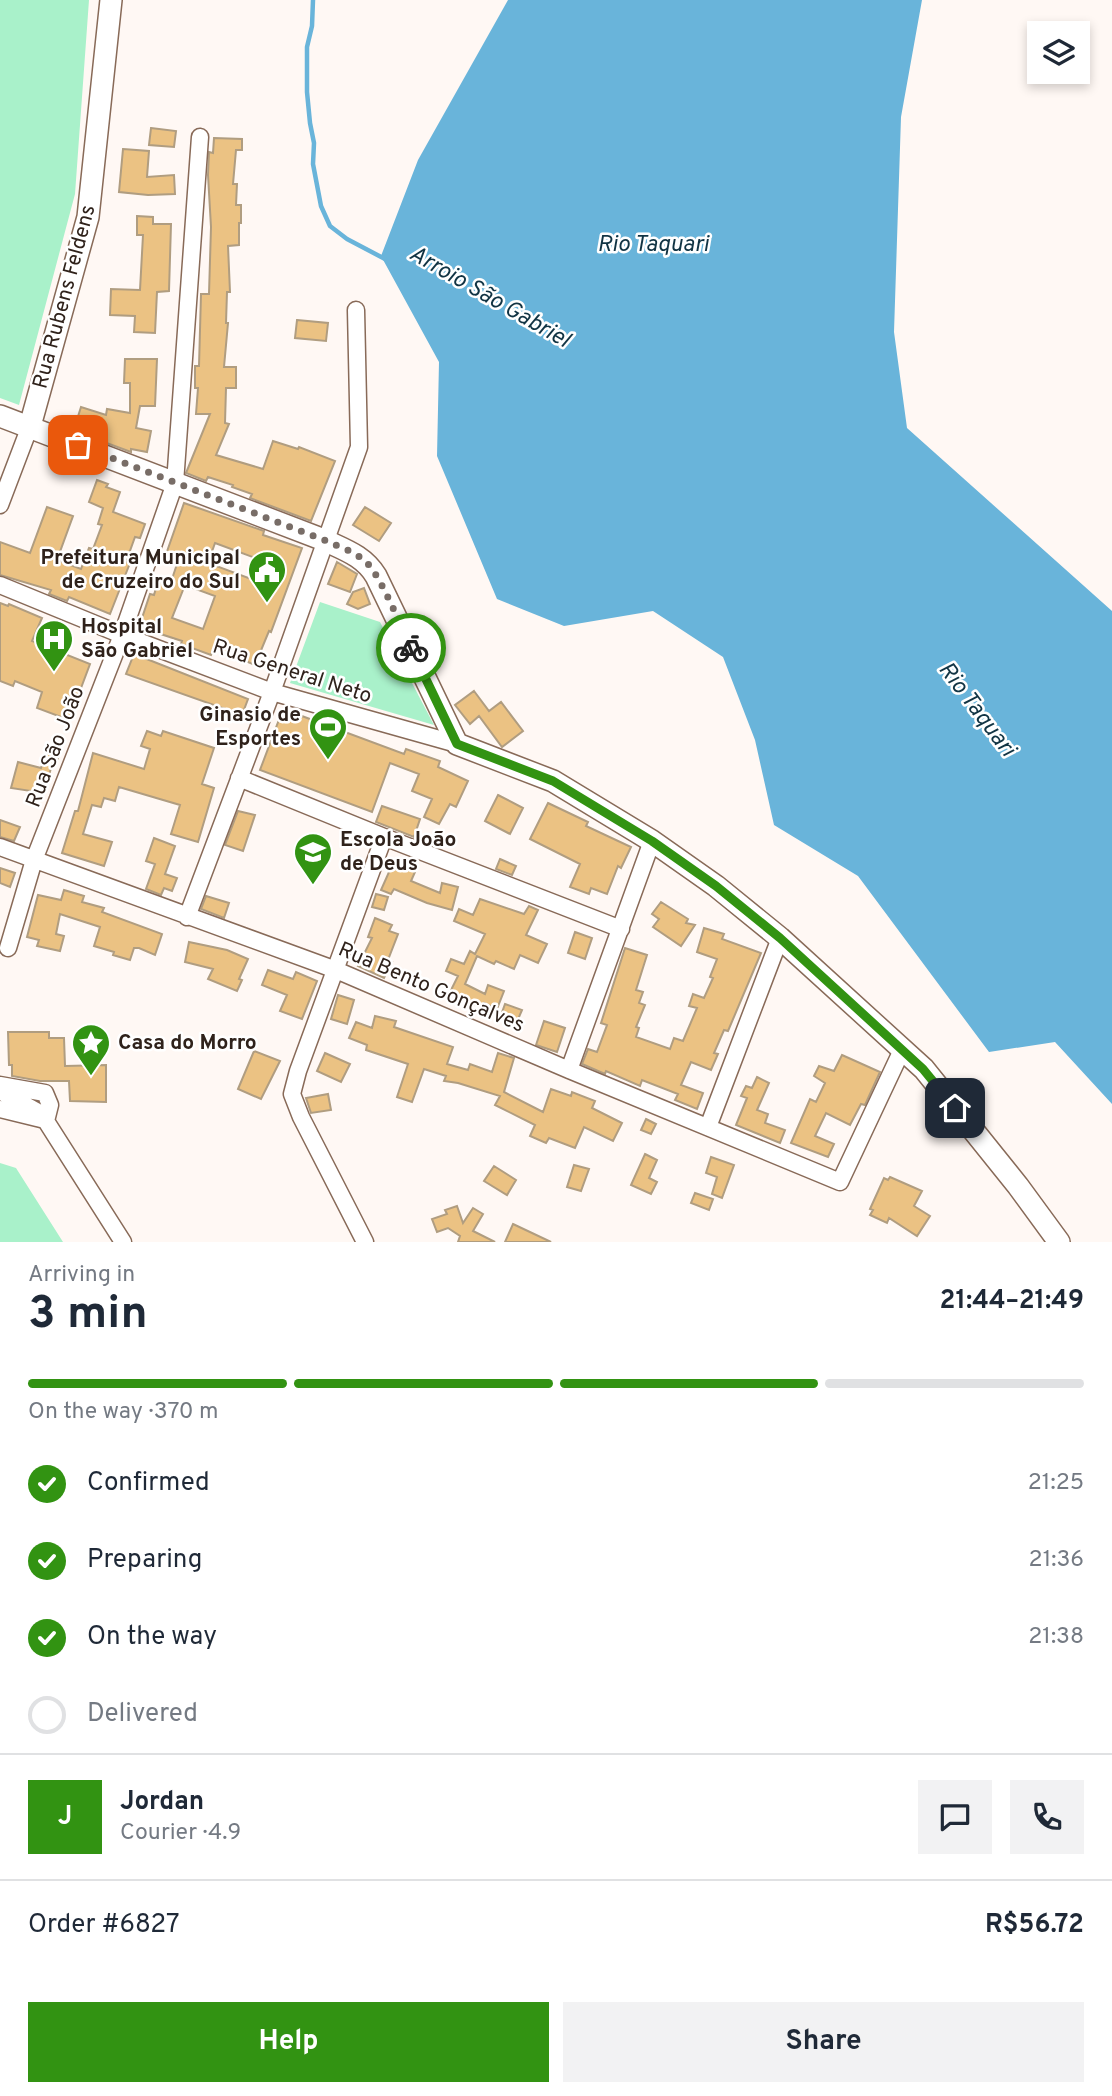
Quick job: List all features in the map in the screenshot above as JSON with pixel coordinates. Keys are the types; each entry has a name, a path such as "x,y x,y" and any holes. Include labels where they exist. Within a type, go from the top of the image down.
{"main road":[{"name":"Rua Rubens Feldens","path":"30,426 88,217 111,0"},
{"path":"0,415 324,540 358,556 369,565 457,744 553,781 652,841 716,886 780,938 923,1069 1018,1186 1059,1242"}],"street":[{"name":"Rua São João","path":"8,948 34,860 122,635 175,483 200,137"},
{"path":"187,917 272,692 359,447 356,310"},
{"path":"0,505 30,426"},
{"name":"Rua General Neto","path":"0,585 272,692 457,744"},
{"path":"239,778 621,929"},
{"path":"365,1242 301,1117 292,1094 384,837"},
{"path":"569,1070 652,841"},
{"name":"Rua Bento Gonçalves","path":"0,848 336,970 840,1182 902,1050"},
{"path":"708,1127 780,938"},
{"path":"0,1085 45,1093 50,1105 46,1121"},
{"path":"0,1091 38,1112 46,1121 123,1242"},
{"path":"0,1109 46,1121"}],"green space":[{"path":"0,0 89,0 75,194 19,405 0,398"},
{"path":"320,602 380,622 434,725 290,683"},
{"path":"0,1163 16,1168 63,1242 0,1242"}],"water":[{"name":"Rio Taquari","path":"508,0 922,0 901,117 894,332 907,428 1112,611 1112,1104 1055,1042 989,1052 858,876 774,825 755,740 723,657 653,611 564,626 497,599 437,456 439,362 381,256 418,160"}],"building":[{"path":"151,128 176,131 174,147 149,145"},
{"path":"214,138 242,139 242,150 236,150 233,184 237,184 236,205 241,205 241,223 239,245 228,246 230,292 227,292 228,323 224,367 236,367 236,388 226,388 225,423 229,424 216,455 263,469 273,441 298,449 299,447 335,461 311,521 250,498 252,494 232,487 233,485 208,477 206,481 186,473 210,414 196,414 198,388 195,388 195,366 199,366 201,294 209,294 211,227 208,175 209,152 213,153"},
{"path":"123,149 149,151 147,177 174,175 175,194 119,192"},
{"path":"137,216 153,217 153,224 171,224 169,291 157,292 155,333 134,332 135,316 110,315 111,289 140,290 143,235 137,235"},
{"path":"297,320 328,323 326,341 295,338"},
{"path":"125,359 157,359 155,406 140,406 136,428 151,431 147,452 131,449 131,452 101,441 102,438 74,429 81,407 106,415 107,409 130,413 130,383 124,383"},
{"path":"97,480 120,492 113,512 145,524 140,538 135,537 126,562 130,563 110,614 69,597 67,601 49,594 51,590 0,575 0,542 30,553 47,507 73,516 57,560 81,569 89,548 93,549 102,525 98,524 103,508 89,502"},
{"path":"184,503 264,531 263,535 302,548 271,632 269,631 255,665 214,648 211,655 181,644 182,641 139,627 150,594 154,595 158,581 170,585 177,564 164,560","holes":["215,543 258,559 251,579 208,563","185,585 215,596 203,629 172,618"]},
{"path":"365,507 391,523 379,541 353,525"},
{"path":"337,562 357,574 350,592 328,584"},
{"path":"364,588 370,604 358,609 347,604 353,592"},
{"path":"0,603 42,618 32,641 90,664 69,720 37,708 42,692 15,681 13,686 0,681"},
{"path":"134,654 248,699 242,715 126,674"},
{"path":"474,691 489,711 501,702 523,731 502,747 479,716 470,724 455,705"},
{"name":"Ginasio de Esportes","path":"283,709 404,754 406,749 440,761 438,767 468,781 456,807 450,804 439,824 424,817 432,799 412,791 419,774 390,763 372,812 260,770"},
{"path":"147,731 161,736 163,731 214,748 202,784 214,788 198,842 171,834 180,805 119,787 115,801 104,798 101,807 92,805 83,834 112,842 104,866 62,853 75,811 78,811 93,753 144,769 150,749 141,746"},
{"path":"49,746 60,753 55,765 52,764 46,787 39,785 37,792 11,788 18,762 41,768"},
{"path":"498,795 523,808 510,834 485,821"},
{"path":"548,803 588,822 586,826 631,847 621,868 618,866 607,894 591,888 589,894 570,887 580,864 530,839"},
{"path":"382,806 420,819 414,837 376,822"},
{"path":"238,811 255,815 243,851 225,845"},
{"path":"0,820 20,827 14,841 0,837"},
{"path":"154,838 175,846 165,874 177,878 172,891 164,888 161,895 146,889 155,864 146,861"},
{"path":"500,859 516,866 512,875 496,869"},
{"path":"393,863 415,872 411,881 440,893 442,883 458,887 452,910 394,889 391,894 381,890"},
{"path":"0,868 15,873 10,887 0,883"},
{"path":"64,890 84,896 82,902 104,908 102,912 162,934 155,955 134,948 130,960 113,955 114,952 94,946 100,927 60,914 56,934 64,936 60,951 37,946 39,940 27,937 38,895 61,900"},
{"path":"376,894 388,897 384,910 372,907"},
{"path":"206,896 229,903 224,918 201,909"},
{"path":"480,899 524,914 529,906 538,910 526,935 547,944 538,963 520,955 514,969 477,956 465,984 485,994 488,985 504,991 497,1009 484,1003 482,1008 450,992 458,976 446,971 451,959 464,964 470,951 475,954 485,934 454,921 459,909 473,915"},
{"path":"661,902 688,919 686,923 695,925 681,946 653,927 659,919 652,914"},
{"path":"375,918 392,925 389,931 398,934 388,960 392,962 384,978 358,966 372,938 368,937"},
{"path":"704,928 724,934 722,939 761,953 728,1031 724,1030 714,1053 718,1054 711,1070 691,1062 681,1085 703,1093 697,1109 675,1100 678,1094 642,1080 640,1086 582,1064 588,1049 597,1052 607,1025 601,1023 625,948 647,955 636,990 643,992 639,1003 645,1005 636,1027 639,1028 636,1037 670,1049 674,1038 683,1041 697,1008 689,1006 693,994 704,998 713,978 710,977 717,959 697,952"},
{"path":"575,932 592,938 585,959 568,953"},
{"path":"189,942 227,950 248,959 237,991 208,979 213,969 185,962"},
{"path":"268,970 293,979 296,972 317,981 302,1019 280,1011 287,995 262,985"},
{"path":"338,995 354,1000 347,1024 331,1019"},
{"path":"505,1004 522,1010 516,1024 500,1018"},
{"path":"375,1016 396,1021 394,1027 453,1047 447,1064 468,1070 470,1064 492,1072 498,1053 514,1058 504,1092 543,1112 551,1089 571,1096 572,1092 595,1101 592,1108 622,1123 613,1141 584,1127 575,1148 549,1138 546,1143 530,1136 535,1125 495,1105 500,1096 444,1081 446,1076 424,1069 412,1102 397,1097 408,1064 366,1050 367,1045 349,1038 356,1022 372,1028"},
{"path":"544,1021 565,1028 557,1052 536,1045"},
{"path":"8,1032 49,1032 49,1038 64,1038 65,1066 106,1065 106,1102 70,1101 69,1081 40,1081 12,1076"},
{"path":"254,1051 280,1061 261,1099 238,1089"},
{"path":"325,1053 350,1064 341,1082 317,1071"},
{"path":"842,1055 880,1072 865,1105 861,1104 850,1125 826,1113 815,1136 834,1144 828,1157 791,1143 810,1099 816,1102 825,1083 814,1076 819,1066 834,1071"},
{"path":"757,1077 769,1083 757,1110 768,1114 765,1123 785,1130 780,1143 736,1125 747,1098 741,1096 746,1086 752,1088"},
{"path":"328,1094 331,1110 311,1113 306,1098"},
{"path":"646,1119 656,1124 651,1134 641,1130"},
{"path":"645,1154 657,1160 649,1178 657,1182 651,1194 631,1185"},
{"path":"711,1157 734,1165 722,1198 712,1194 717,1177 706,1173"},
{"path":"574,1165 589,1169 581,1191 567,1187"},
{"path":"494,1166 516,1180 507,1195 484,1181"},
{"path":"890,1177 922,1191 914,1206 930,1216 917,1236 889,1218 887,1223 870,1215 873,1210 870,1209 884,1178 888,1180"},
{"path":"695,1193 713,1199 709,1210 691,1203"},
{"path":"457,1206 463,1223 473,1208 483,1214 473,1231 495,1242 458,1242 460,1236 448,1228 437,1232 432,1219 447,1214 445,1210"},
{"path":"513,1224 551,1242 505,1242"}],"waterway":[{"name":"Arroio São Gabriel","path":"313,0 312,26 307,47 307,92 314,143 313,164 321,206 330,226 347,239 385,259"}],"way so far":[{"path":"78,445 324,540 358,556 369,565 376,576 411,648"}],"place":[{"name":"Prefeitura Municipal de Cruzeiro do Sul","path":"267,604"},
{"name":"Hospital São Gabriel","path":"54,673"},
{"name":"Ginasio de Esportes","path":"328,761"},
{"name":"Escola João de Deus","path":"313,886"},
{"name":"Casa do Morro","path":"91,1077"}],"route":[{"path":"411,648 457,744 553,781 652,841 716,886 780,938 923,1069 955,1108"}]}
